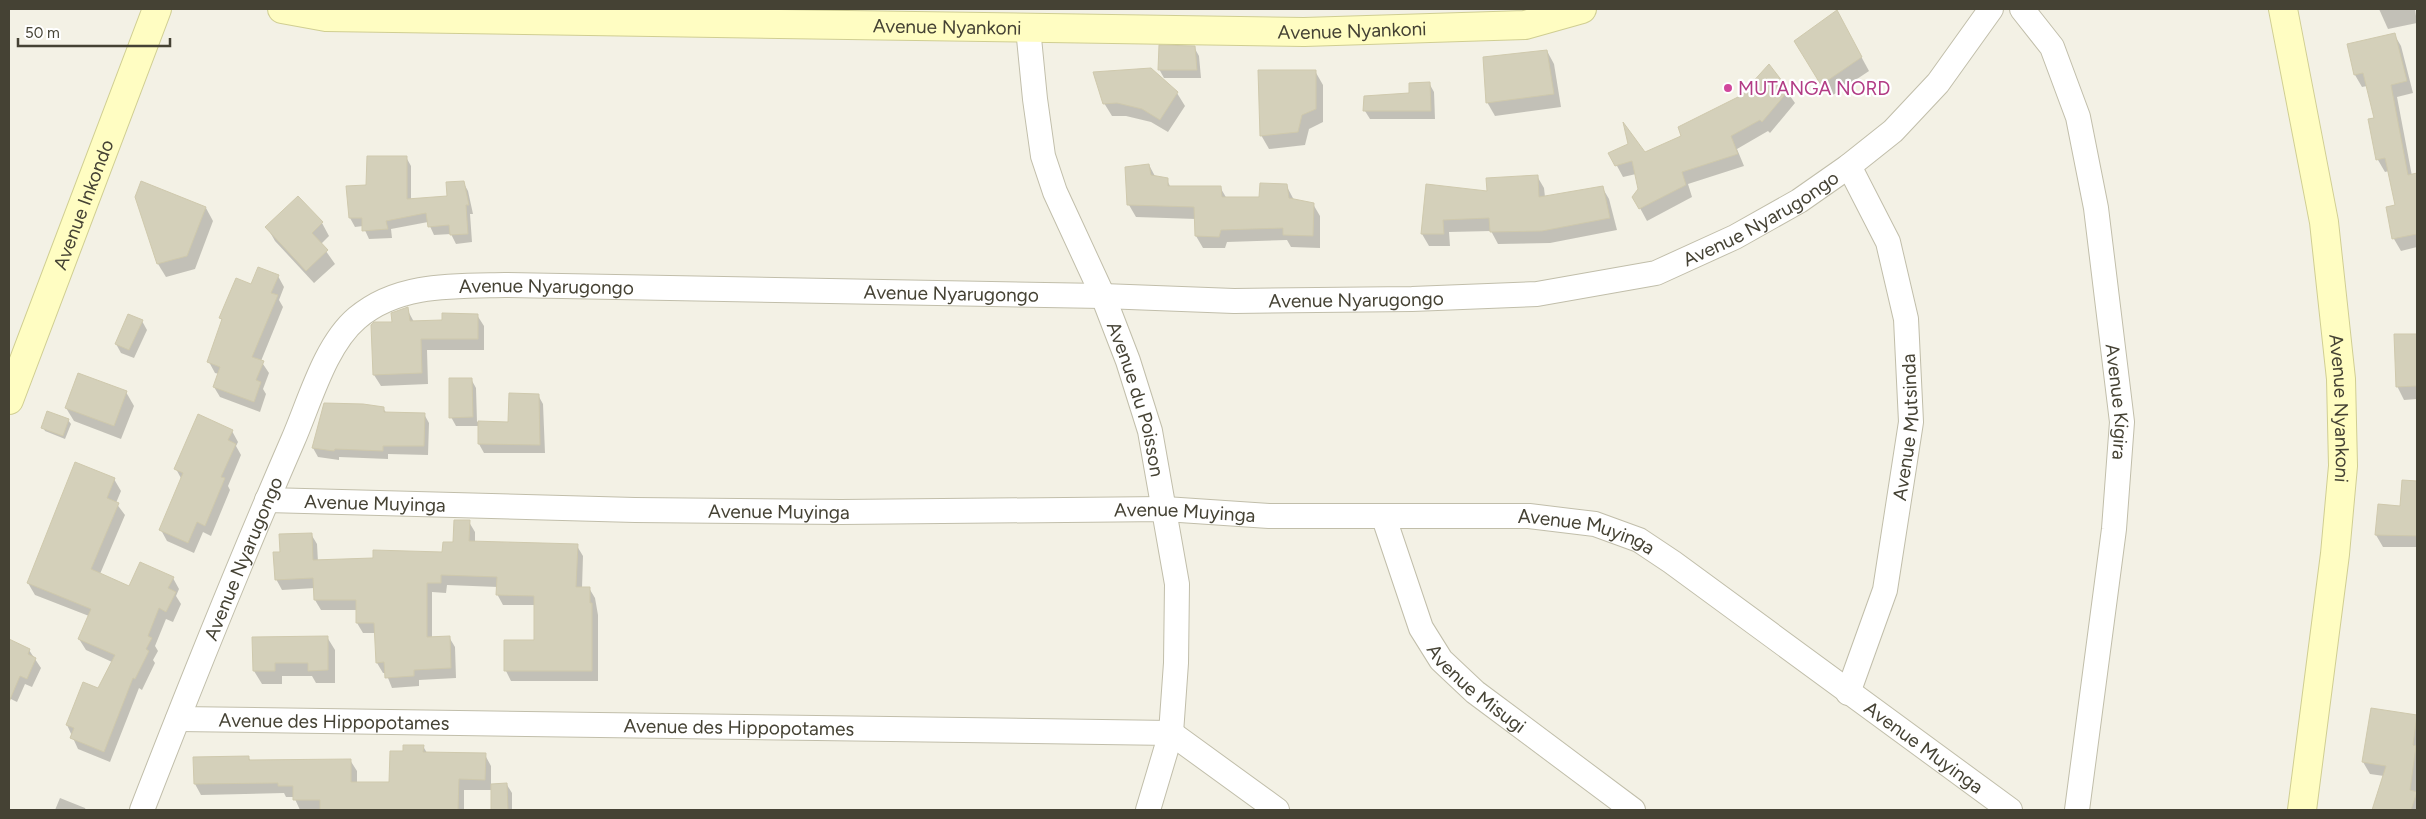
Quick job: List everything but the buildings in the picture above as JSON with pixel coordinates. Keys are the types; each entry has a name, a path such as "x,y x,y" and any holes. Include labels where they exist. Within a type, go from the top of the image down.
{"street":[{"name":"Avenue Inkondo","path":"9,400 157,9"},
{"name":"Avenue Nyankoni","path":"282,9 326,17 454,14 1028,28 1304,32 1479,28 1525,25 1582,9"},
{"name":"Avenue Nyarugongo","path":"142,810 267,500 340,336 358,318 394,295 426,289 505,285 1102,296 1234,301 1412,299 1537,294 1656,273 1735,237 1799,201 1849,166 1893,131 1938,83 1991,9"},
{"name":"Avenue Kigira","path":"2022,9 2052,48 2078,116 2096,208 2122,422 2114,529 2077,810"},
{"name":"Avenue Nyankoni","path":"2283,9 2324,222 2342,379 2343,466 2336,554 2302,810"},
{"name":"Avenue du Poisson","path":"1028,28 1043,156 1055,192 1102,296 1128,361 1150,431 1177,584 1176,663 1171,733 1148,810"},
{"name":"Avenue Mutsinda","path":"1848,693 1885,590 1911,422 1906,319 1888,242 1849,166"},
{"name":"Avenue Muyinga","path":"267,500 645,510 860,512 1165,509 1270,516 1384,518 1529,516 1595,524 1639,540 1672,562 1848,693 2010,810"},
{"name":"Avenue Misugi","path":"1384,518 1421,628 1441,660 1474,692 1633,810"},
{"name":"Avenue des Hippopotames","path":"178,718 1171,733"},
{"path":"1171,733 1277,810"}],"place":[{"name":"MUTANGA NORD","path":"1728,88"}]}
